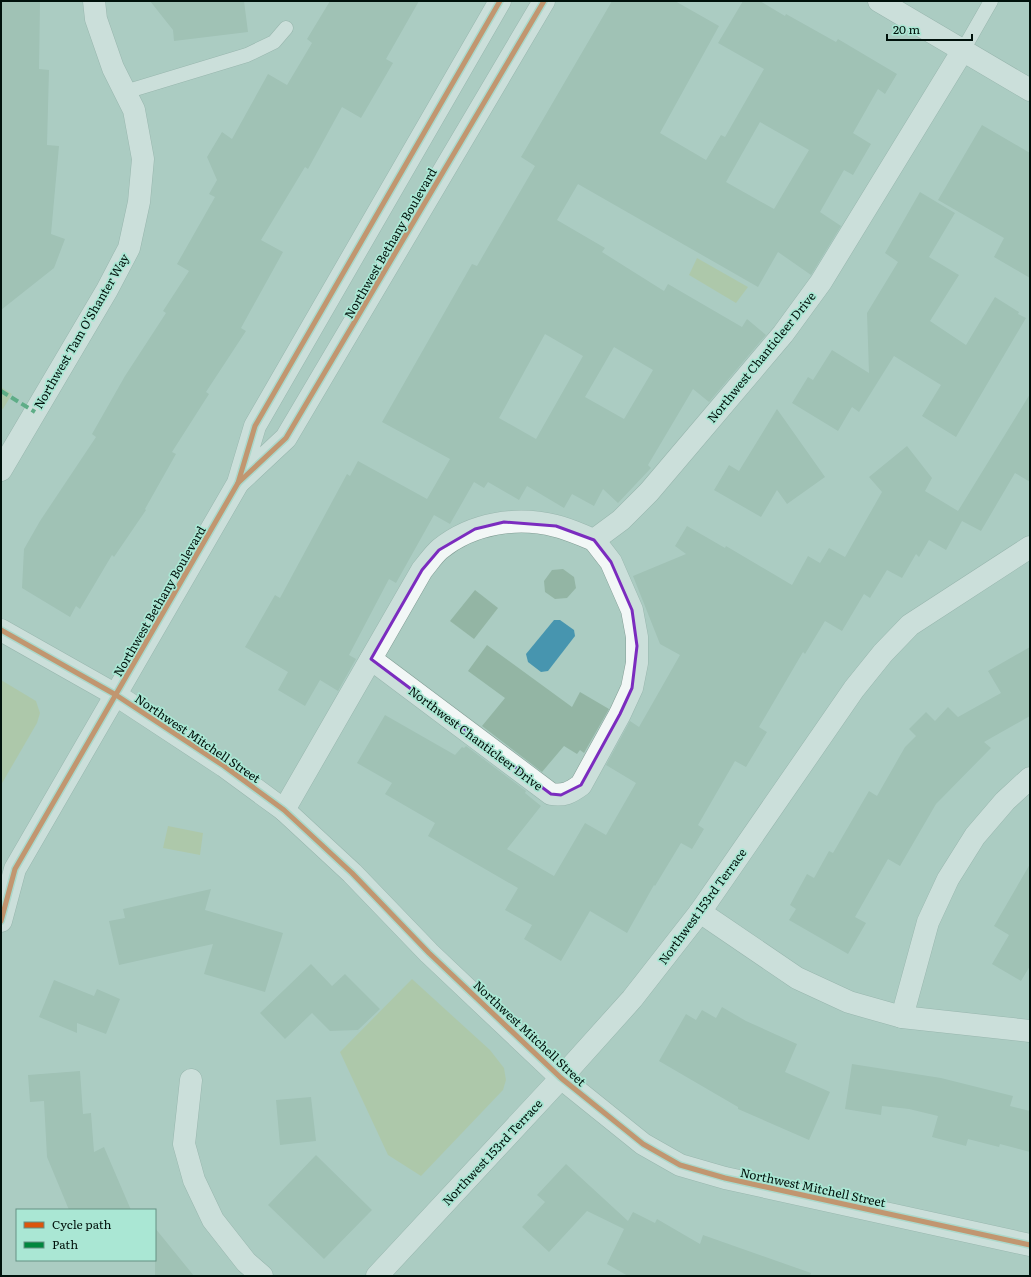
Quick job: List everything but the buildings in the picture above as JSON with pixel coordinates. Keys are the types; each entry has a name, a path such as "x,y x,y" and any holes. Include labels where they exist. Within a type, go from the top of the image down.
{"street":[{"name":"Northwest Tam O'Shanter Way","path":"1,470 107,290 129,248 139,202 143,159 134,110 113,68 96,19 94,1"},
{"name":"Northwest Bethany Boulevard","path":"1,921 8,875 116,695 238,483 255,426 500,1"},
{"name":"Northwest Bethany Boulevard","path":"238,483 286,438 544,1"},
{"path":"879,1 1030,90"},
{"name":"Northwest Chanticleer Drive","path":"371,659 551,794 561,795 573,791 580,785 620,714 632,688 637,663 637,637 632,610 611,562 594,540 622,520 649,492 783,334 821,282 963,50"},
{"path":"284,810 422,570 439,550 457,538 475,529 504,522 532,522 556,526 594,540"},
{"name":"Northwest 153rd Terrace","path":"377,1276 561,1078 632,999 700,912 854,689 883,653 910,626 1030,546"},
{"name":"Northwest Mitchell Street","path":"1,630 116,695 224,766 284,810 352,873 430,953 561,1078 643,1144 680,1165 725,1178 1030,1245"},
{"path":"902,1017 928,922 948,879 976,836 1005,801 1030,778"},
{"path":"700,912 797,978 848,1002 902,1017 1030,1031"},
{"path":"191,1080 184,1144 194,1180 213,1220 246,1262 262,1276"}],"lane":[{"path":"963,50 991,1"},
{"path":"125,92 247,55 274,42 286,28"}],"highlighted area":[{"path":"504,522 556,526 594,540 611,562 632,610 637,646 632,688 620,714 581,785 561,795 551,794 371,659 422,570 439,550 475,529"}],"green space":[{"path":"697,258 748,287 736,303 689,275"},
{"path":"1,387 12,394 3,409 1,408"},
{"path":"1,680 36,701 40,713 37,723 1,785"},
{"path":"168,826 203,833 200,855 163,848"},
{"path":"412,979 490,1050 504,1068 506,1080 503,1090 421,1176 388,1155 340,1052"}],"water":[{"path":"554,620 560,620 574,630 575,636 548,671 541,672 528,662 526,654"}],"marked path":[{"path":"1,391 35,412"}],"cycle path":[{"path":"1,921 15,869 238,483 255,426 500,1"},
{"path":"238,483 286,438 544,1"},
{"path":"1,630 116,695 224,766 284,810 352,873 429,953 561,1078 643,1144 680,1165 725,1178 1030,1245"}]}
